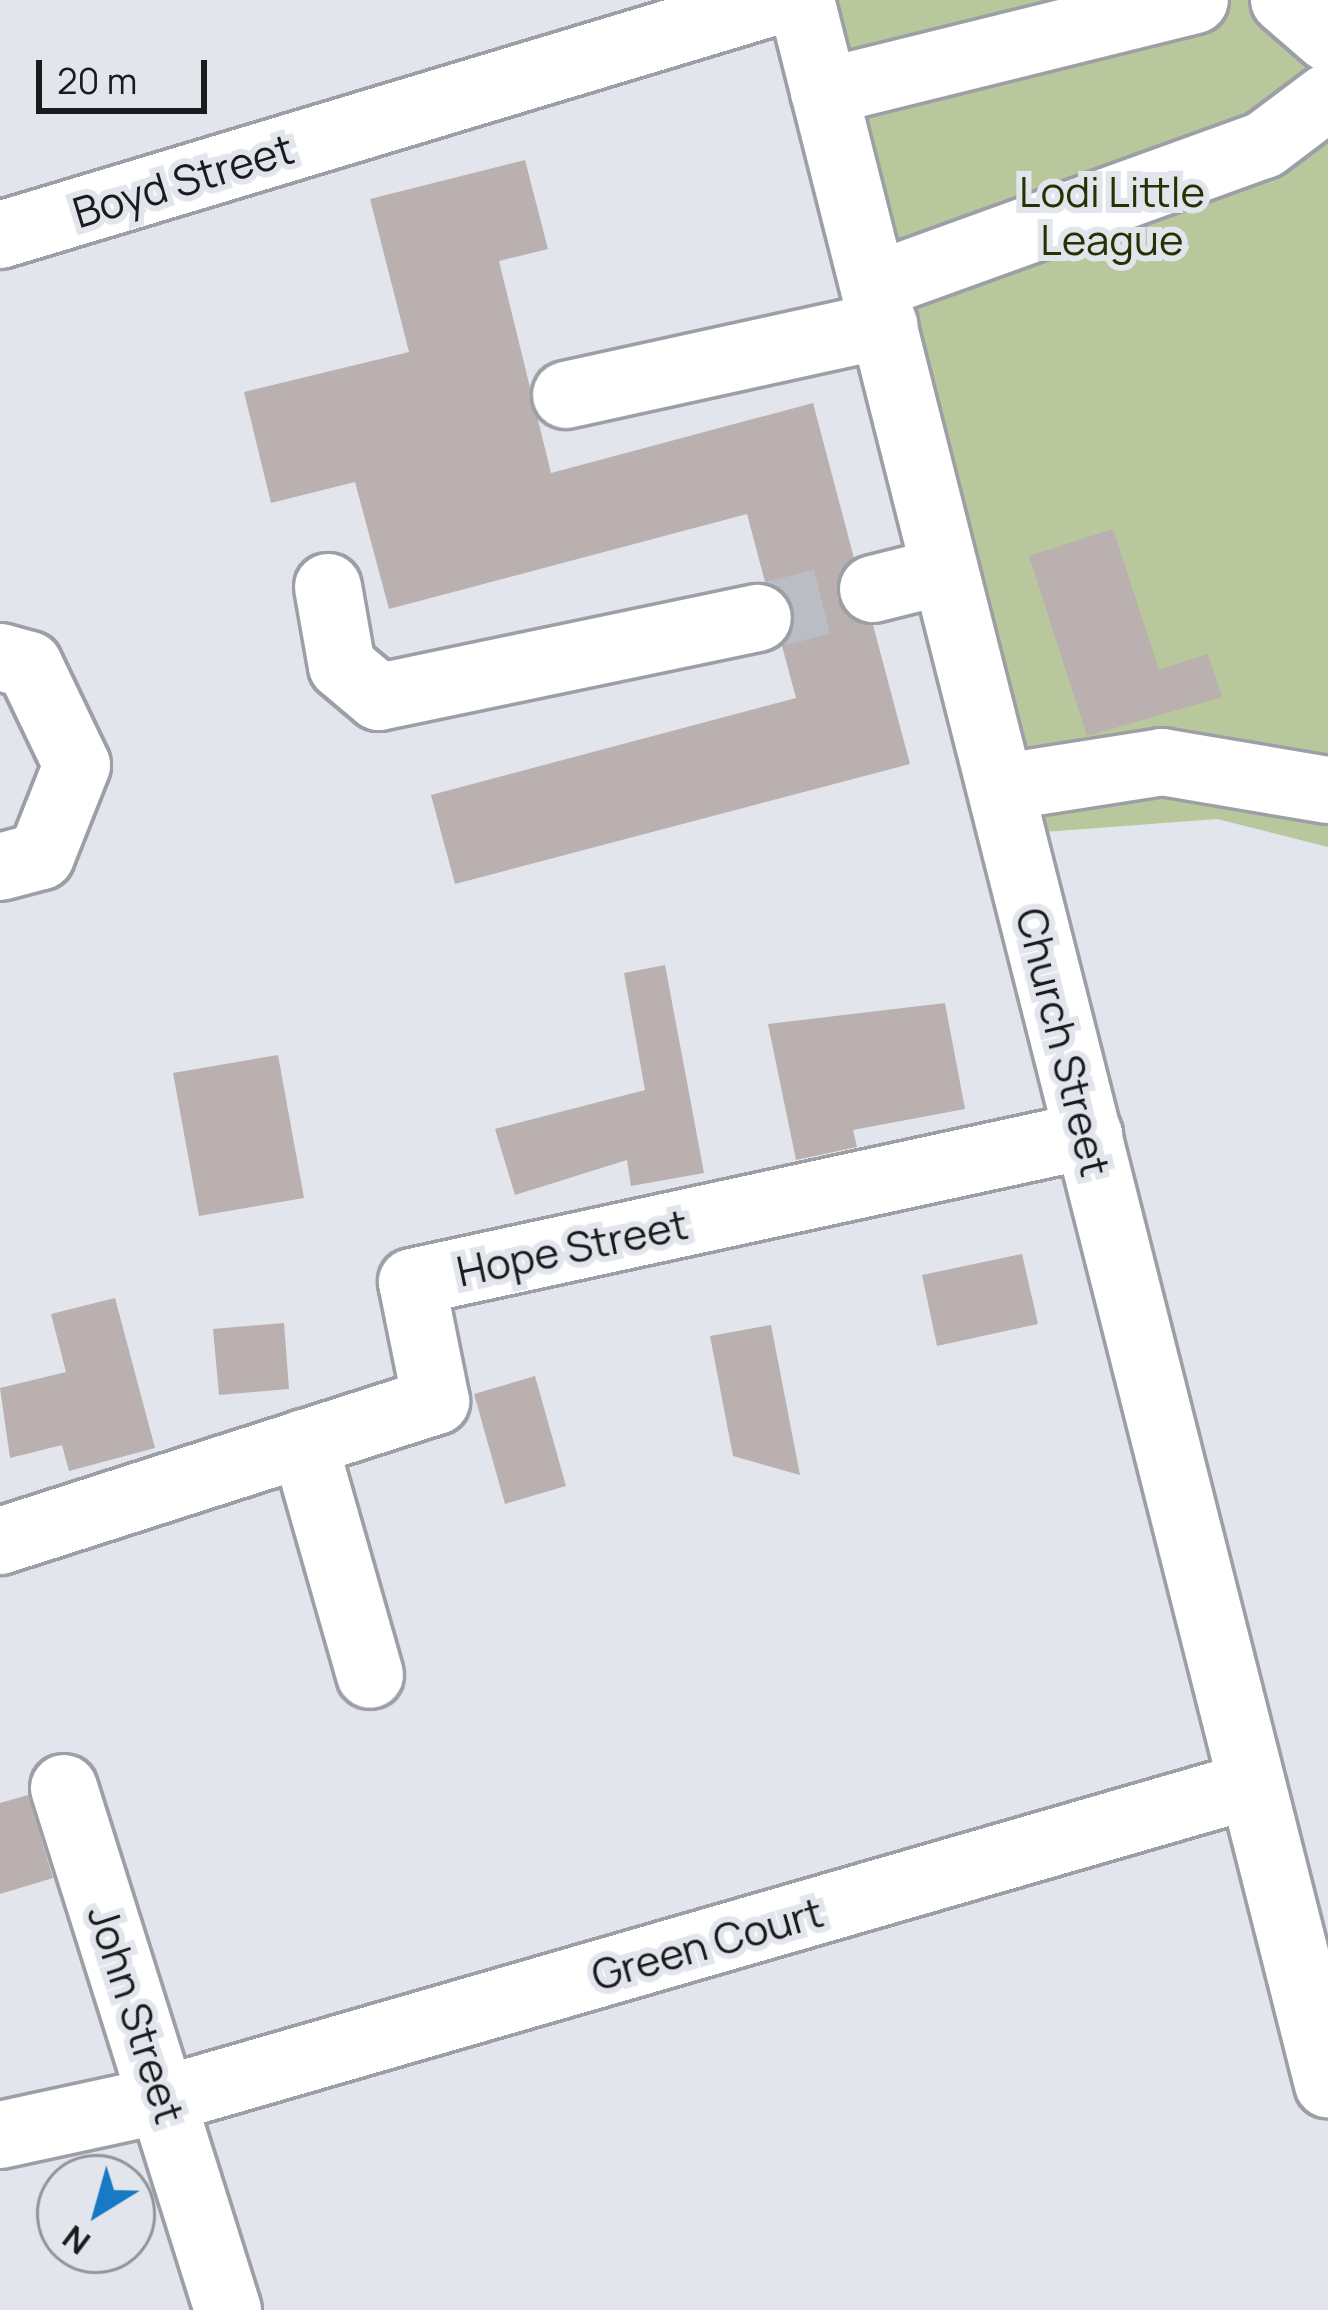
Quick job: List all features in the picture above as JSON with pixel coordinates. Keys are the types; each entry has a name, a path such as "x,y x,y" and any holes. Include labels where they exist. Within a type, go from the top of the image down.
{"street":[{"name":"Boyd Street","path":"0,236 780,0"},
{"name":"Church Street","path":"801,0 1003,787 1248,1786 1328,2084"},
{"path":"824,92 1195,0"},
{"path":"1284,0 1328,38"},
{"path":"566,395 879,306 1264,145 1328,97"},
{"path":"873,589 945,571"},
{"path":"328,587 342,666 379,697 758,618"},
{"path":"0,657 29,665 77,765 41,856 0,867"},
{"path":"1003,787 1162,762 1328,790"},
{"name":"Hope Street","path":"0,1541 436,1401 412,1282 1088,1135"},
{"path":"304,1443 370,1675"},
{"name":"Green Court","path":"0,2135 166,2099 1248,1786"},
{"name":"John Street","path":"64,1788 166,2099 228,2310"}],"green space":[{"name":"Lodi Little League","path":"835,0 1328,0 1328,847 1217,819 1044,832"}],"building":[{"path":"525,160 548,249 499,261 551,473 813,403 854,558 837,599 873,625 910,764 455,884 431,795 796,698 782,646 794,609 765,582 747,514 389,609 355,482 271,503 244,392 409,352 370,199"},
{"path":"1113,529 1159,670 1208,654 1222,697 1087,736 1029,556"},
{"path":"665,965 704,1173 631,1186 627,1160 515,1195 495,1129 645,1090 624,973"},
{"path":"945,1003 965,1109 853,1130 857,1147 796,1160 768,1024"},
{"path":"278,1055 304,1198 199,1216 173,1073"},
{"path":"1022,1254 1038,1324 937,1346 922,1275"},
{"path":"115,1298 155,1448 69,1471 62,1445 10,1458 0,1388 66,1372 51,1314"},
{"path":"284,1323 289,1389 219,1395 213,1329"},
{"path":"771,1325 800,1475 733,1456 710,1336"},
{"path":"535,1376 566,1486 505,1504 474,1394"},
{"path":"28,1795 53,1878 0,1894 0,1803"}],"tunnel":[{"path":"758,618 873,589"}]}
